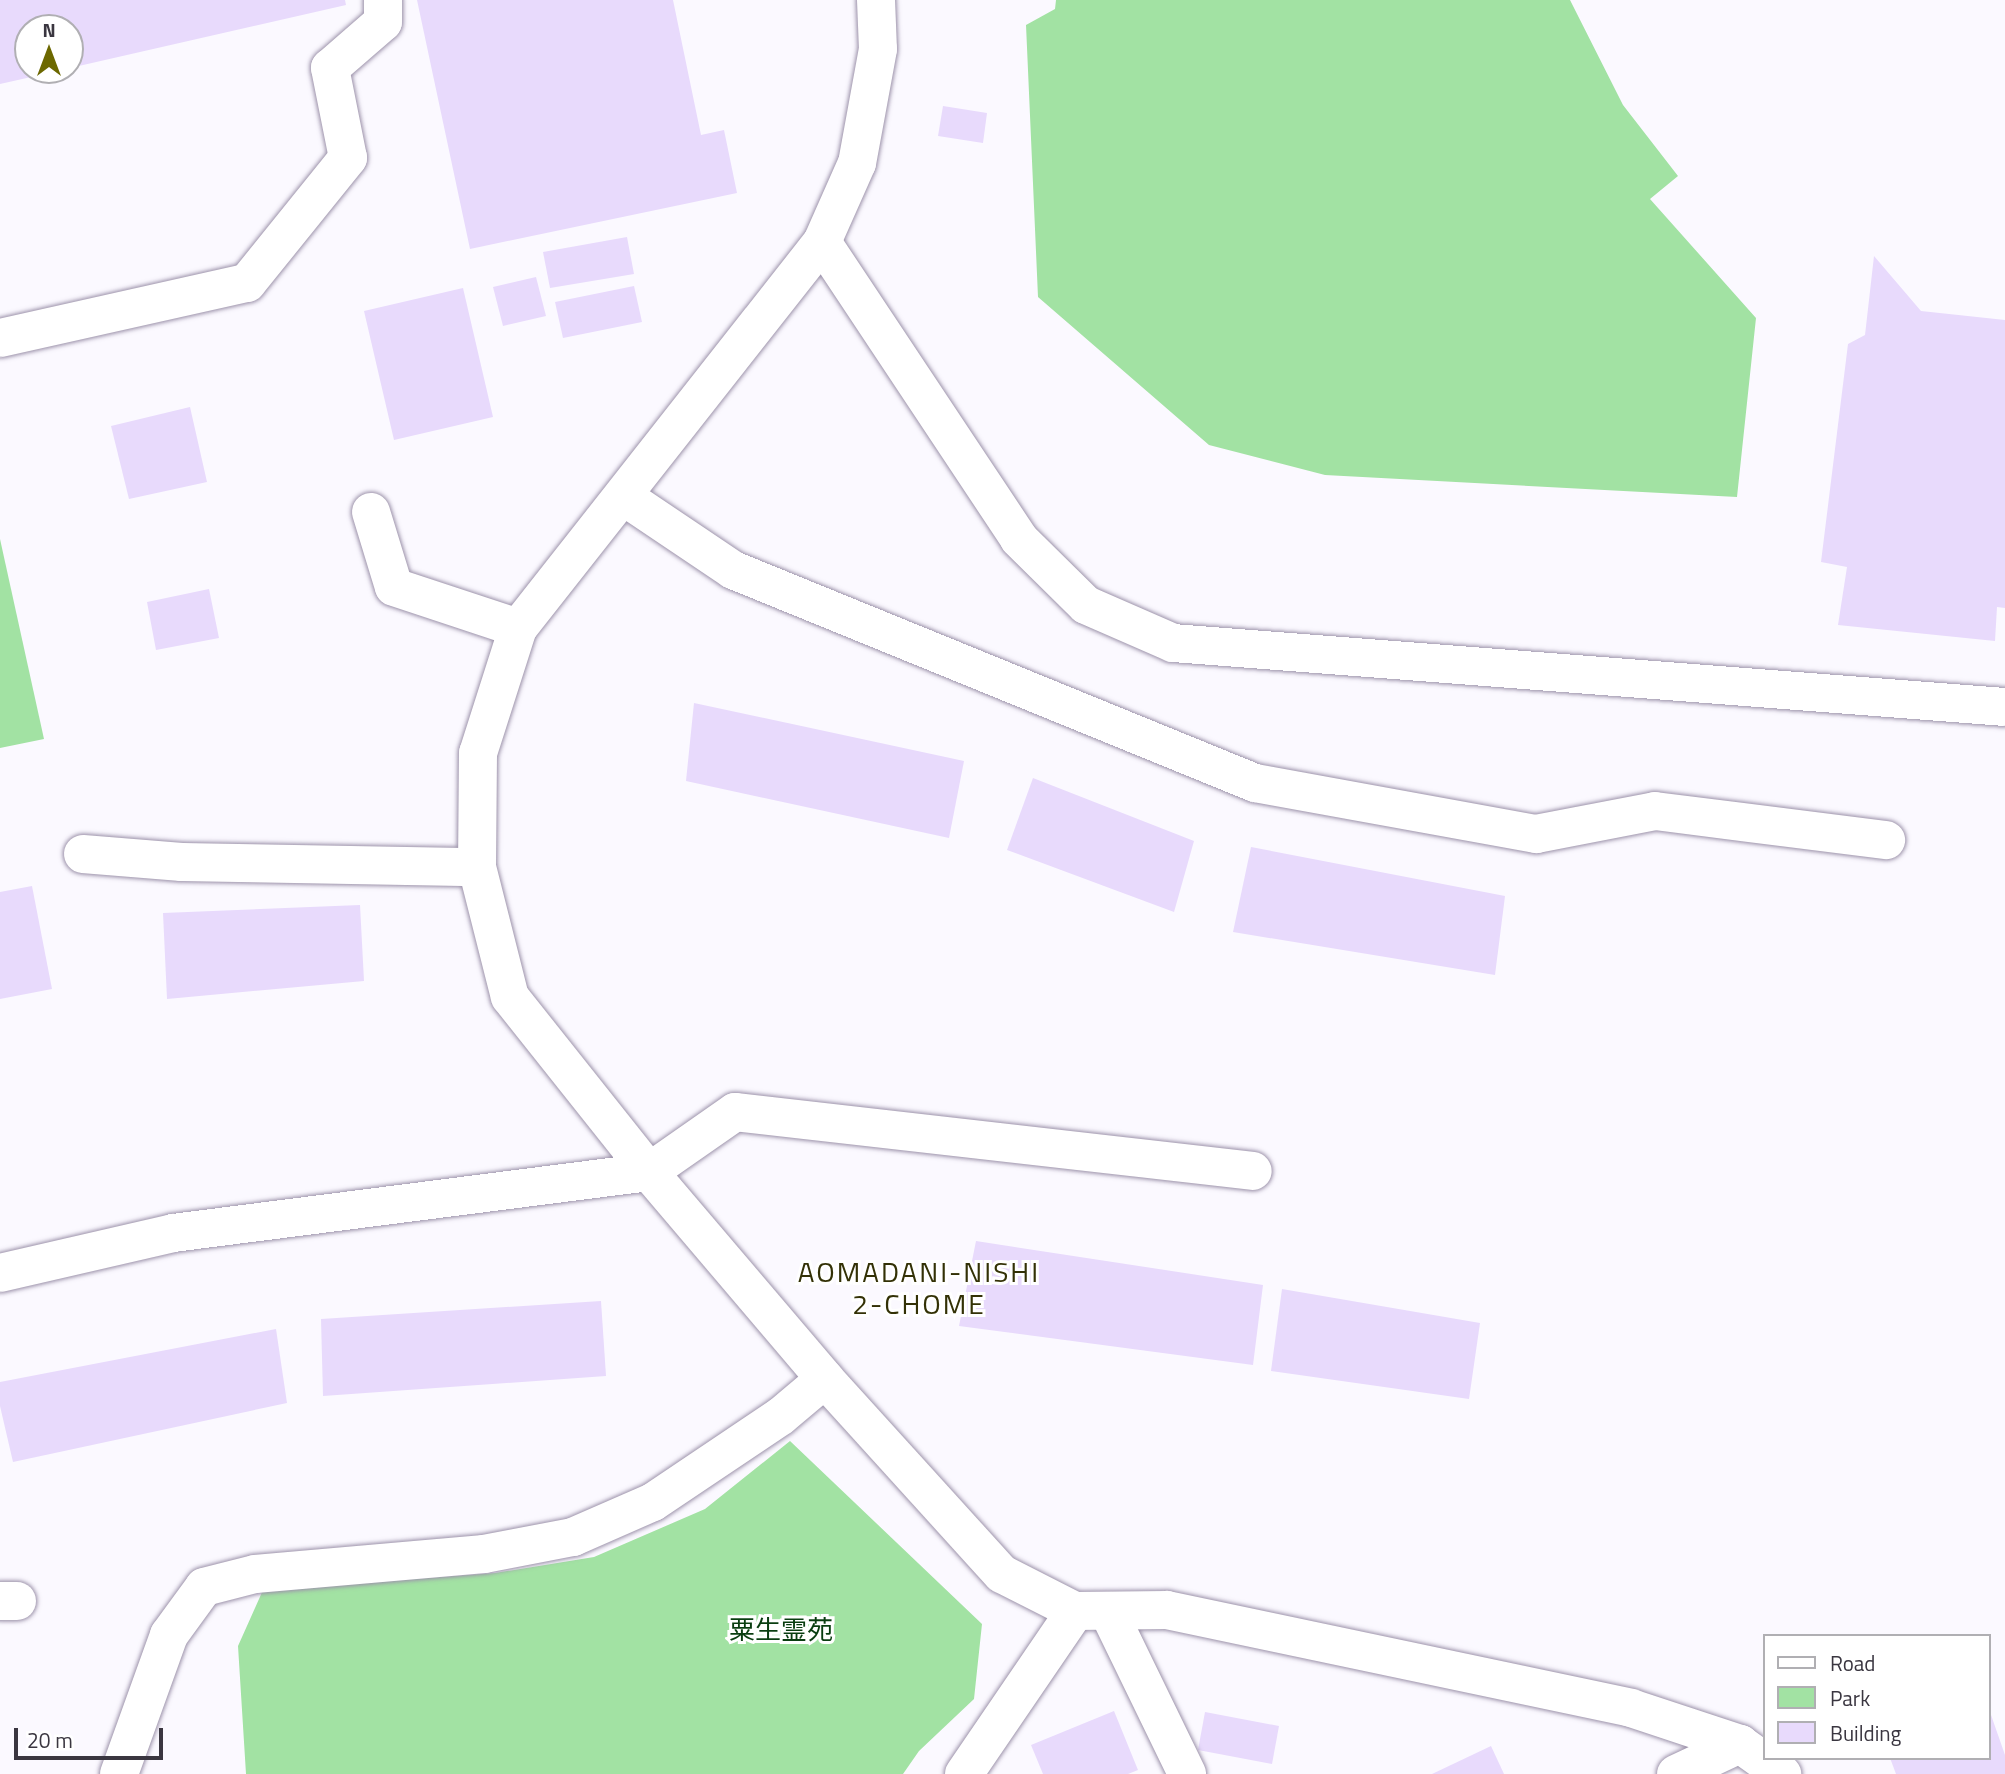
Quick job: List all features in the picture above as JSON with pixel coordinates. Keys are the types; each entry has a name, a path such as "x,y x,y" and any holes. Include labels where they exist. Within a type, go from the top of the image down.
{"street":[{"path":"0,338 247,282 348,159 330,68 383,22 383,0"},
{"path":"876,0 878,48 857,163 822,242 518,628 478,753 477,867 510,997 649,1172 825,1379 1002,1574 1091,1611 1180,1612 1631,1708 1740,1744 1782,1774"},
{"path":"822,242 1020,539 1086,605 1173,643 2005,707"},
{"path":"623,496 733,570 1255,783 1535,834 1656,811 1886,840"},
{"path":"371,512 394,587 518,628"},
{"path":"83,854 182,862 477,867"},
{"path":"0,1273 173,1233 649,1172 735,1112 1253,1171"},
{"path":"119,1774 169,1635 204,1587 255,1574 484,1554 573,1537 653,1502 781,1416 825,1379"},
{"path":"964,1774 1091,1611"},
{"path":"1091,1611 1186,1774"},
{"path":"1676,1774 1740,1744"}],"green space":[{"path":"1056,0 1570,0 1623,105 1678,176 1650,199 1756,318 1737,497 1325,475 1209,445 1038,297 1026,25 1055,9"},
{"path":"0,539 44,739 0,748"},
{"name":"粟生霊苑","path":"790,1441 982,1624 974,1699 919,1751 903,1774 246,1774 238,1646 263,1590 495,1573 594,1557 705,1509"}],"building":[{"path":"0,0 345,0 346,5 84,65 84,14 14,14 14,81 0,84"},
{"path":"417,0 673,0 701,135 724,130 737,193 470,249"},
{"path":"943,106 987,113 983,143 938,136"},
{"path":"627,237 634,274 550,288 543,252"},
{"path":"1874,256 1921,311 2005,320 2005,608 1997,607 1995,641 1838,625 1847,567 1821,562 1848,344 1865,335"},
{"path":"536,277 546,316 503,326 493,287"},
{"path":"634,286 642,322 563,338 555,302"},
{"path":"463,288 493,417 394,440 364,311"},
{"path":"190,407 207,482 129,499 111,426"},
{"path":"209,589 219,638 156,650 147,602"},
{"path":"694,703 964,761 949,838 686,781"},
{"path":"1033,778 1194,841 1174,912 1007,850"},
{"path":"1251,847 1505,896 1495,975 1233,932"},
{"path":"32,886 52,989 0,999 0,892"},
{"path":"360,905 364,981 167,999 163,913"},
{"path":"976,1241 1263,1285 1253,1365 959,1326"},
{"path":"1282,1289 1480,1323 1469,1399 1271,1371"},
{"path":"601,1301 606,1376 323,1396 321,1319"},
{"path":"276,1329 287,1403 13,1462 0,1406 0,1382"},
{"path":"1114,1711 1138,1770 1128,1774 1043,1774 1031,1745"},
{"path":"1205,1712 1279,1726 1272,1764 1198,1750"},
{"path":"1991,1715 2005,1755 2005,1774 1896,1774 1891,1760 1991,1760"},
{"path":"1491,1746 1504,1774 1432,1774"}],"district":[{"name":"AOMADANI-NISHI 2-CHOME","path":"919,1288"}]}
